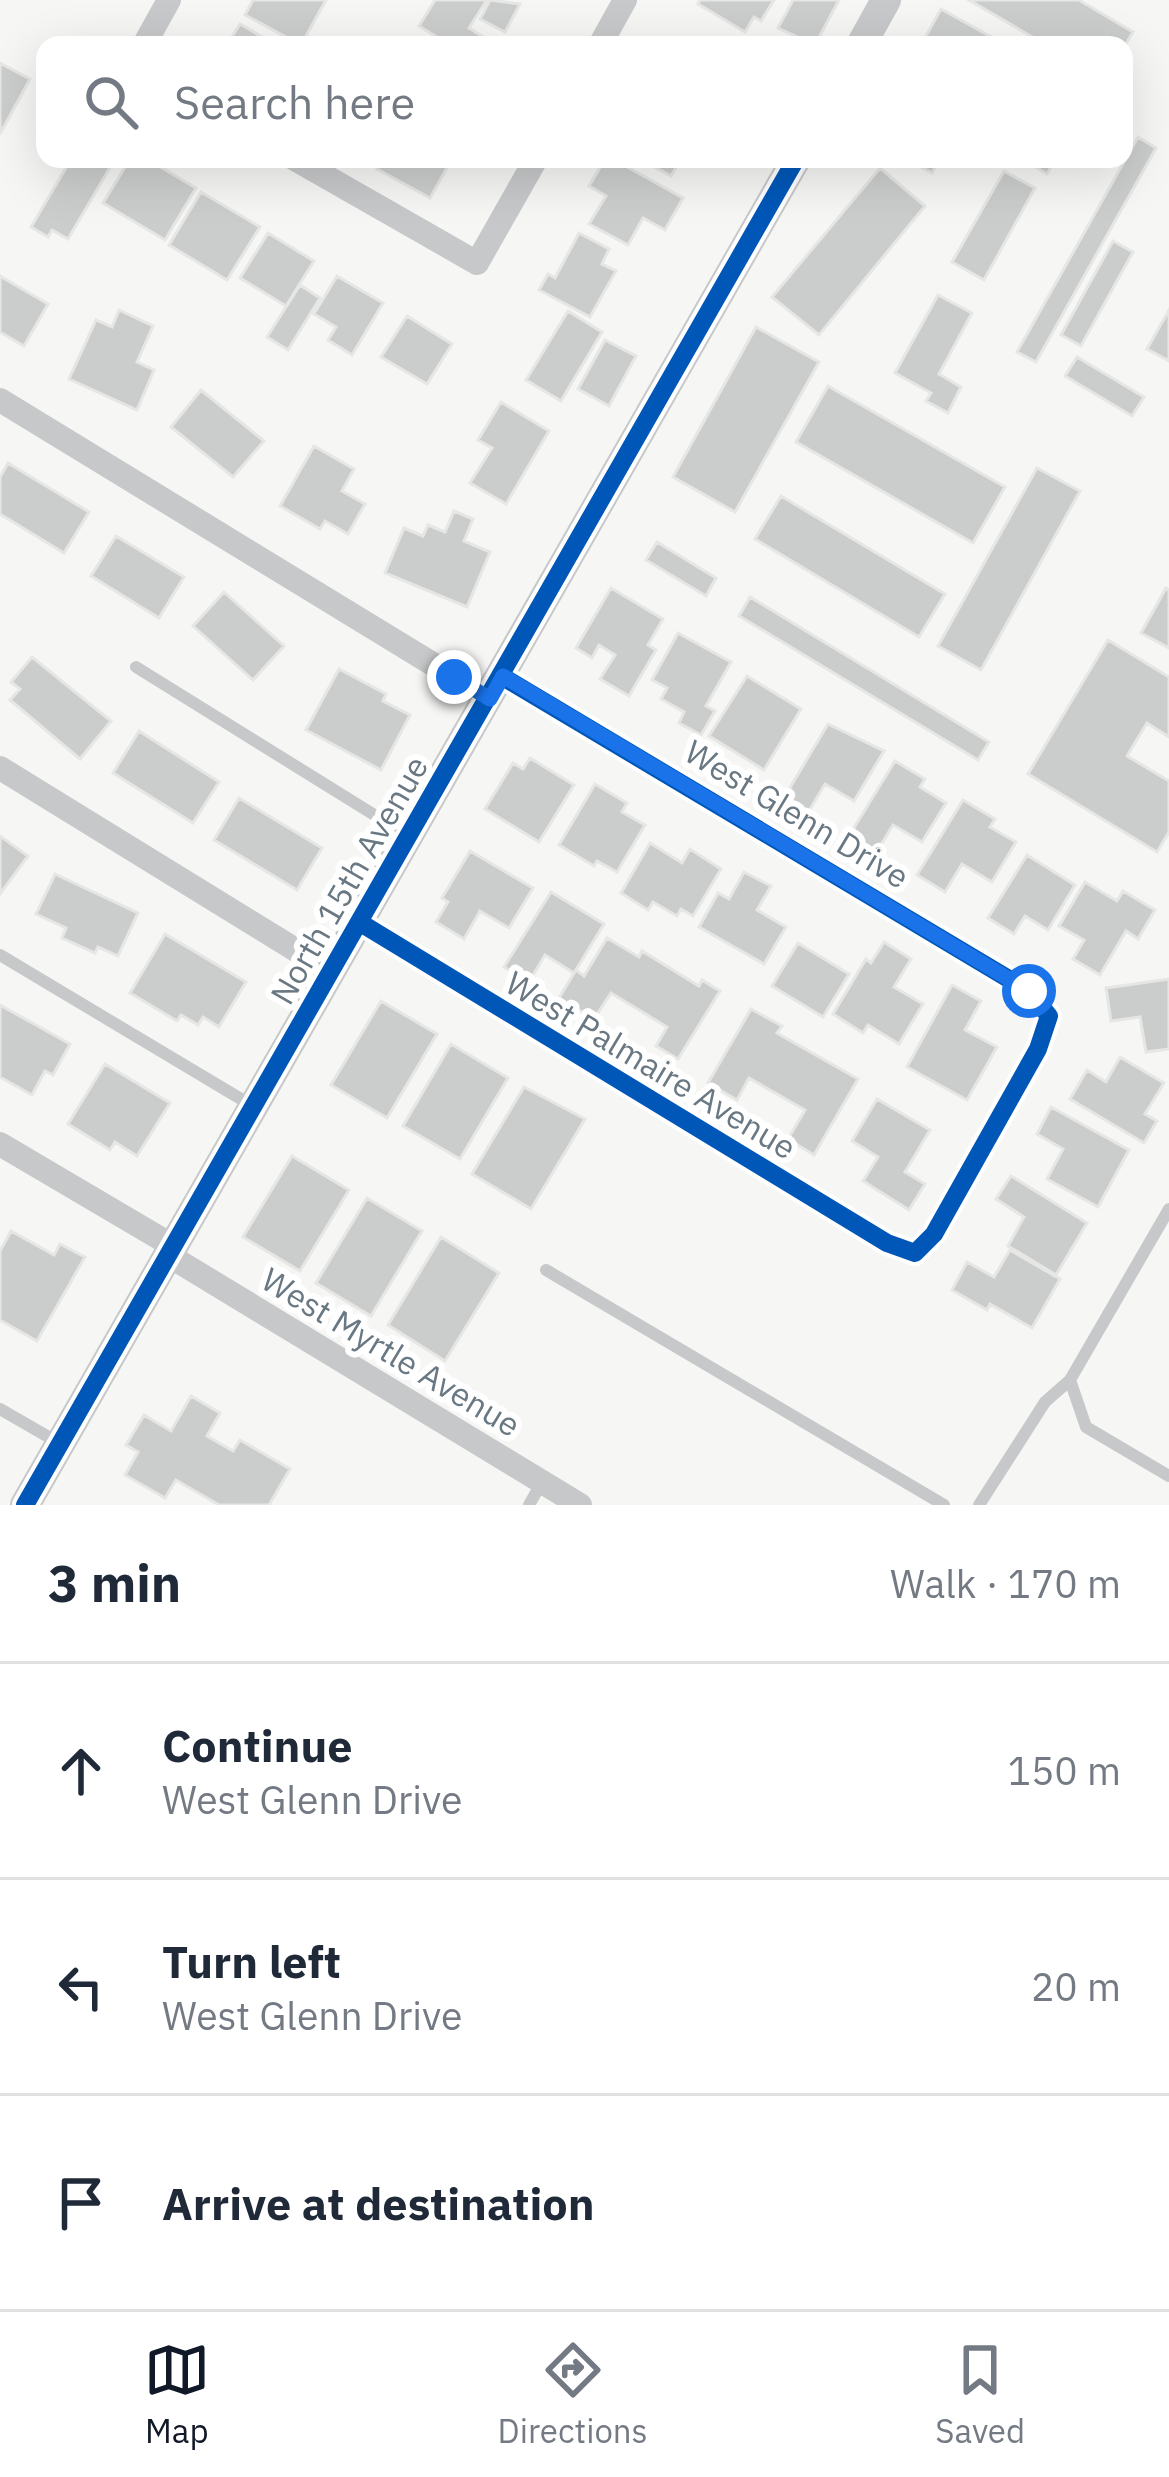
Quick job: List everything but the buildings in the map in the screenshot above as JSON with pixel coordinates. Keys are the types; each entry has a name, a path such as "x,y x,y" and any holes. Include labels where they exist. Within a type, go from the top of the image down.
{"street":[{"path":"149,36 169,0"},
{"path":"605,36 626,0"},
{"path":"865,36 886,0"},
{"path":"311,168 477,263 531,168"},
{"name":"North 15th Avenue","path":"25,1505 791,168"},
{"name":"West Glenn Drive","path":"0,400 1029,991 1049,1016 1038,1049 934,1234 915,1253"},
{"path":"0,768 330,971"},
{"name":"West Palmaire Avenue","path":"358,922 887,1243 915,1253"},
{"name":"West Myrtle Avenue","path":"0,1144 580,1505"}],"lane":[{"path":"136,667 409,836"},
{"path":"0,955 253,1107"},
{"path":"979,1505 1045,1402 1070,1380 1169,1210"},
{"path":"546,1270 944,1505"},
{"path":"1070,1380 1086,1427 1169,1476"},
{"path":"0,1409 60,1444"},
{"path":"529,1505 542,1482"}],"cycle path":[{"path":"25,1505 791,168"},
{"path":"359,922 887,1243 915,1253 934,1234 1038,1049 1049,1016 1029,991 503,677"}],"route":[{"path":"454,677 490,699 503,676 1029,991"}]}
